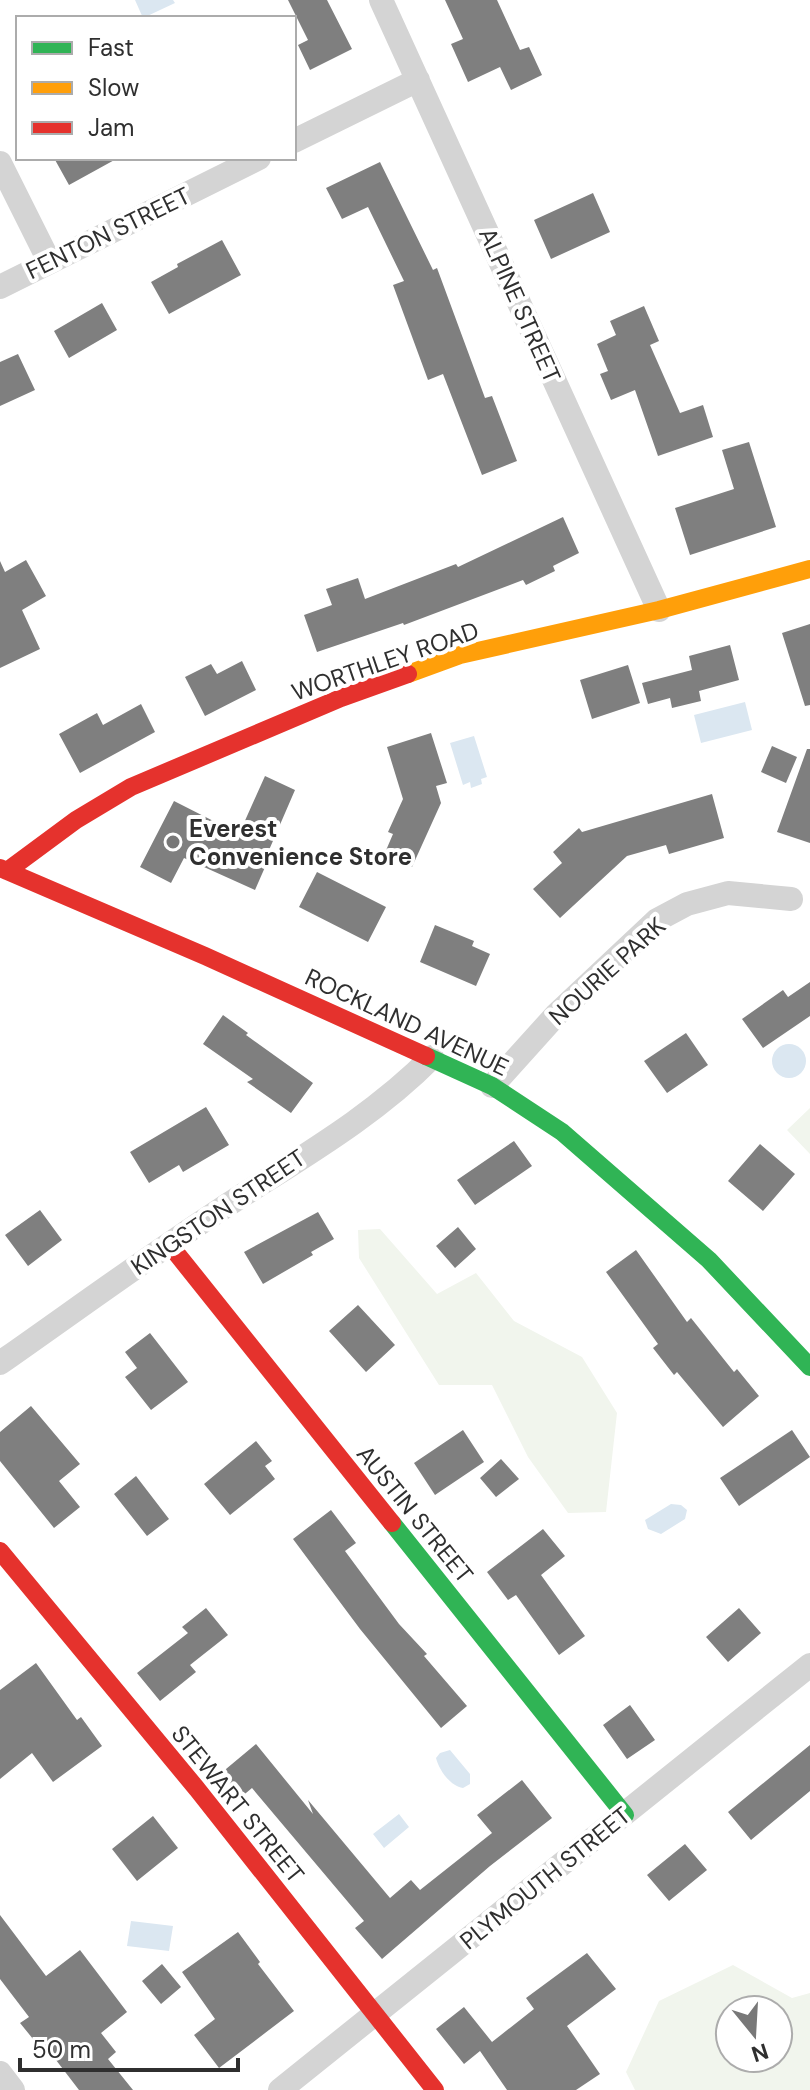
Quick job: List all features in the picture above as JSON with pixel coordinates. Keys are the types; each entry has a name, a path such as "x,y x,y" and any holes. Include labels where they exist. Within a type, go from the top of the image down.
{"street":[{"name":"ALPINE STREET","path":"381,0 659,610"},
{"path":"296,140 418,80"},
{"name":"FENTON STREET","path":"0,287 255,160"},
{"path":"0,163 49,261"},
{"name":"WORTHLEY ROAD","path":"3,870 131,787 341,698 460,655 659,610 810,569"},
{"name":"ROCKLAND AVENUE","path":"3,870 492,1086 562,1132 709,1260 810,1367"},
{"name":"NOURIE PARK","path":"492,1086 556,1015 657,920 687,904 728,893 791,899"},
{"name":"KINGSTON STREET","path":"0,1363 169,1244 404,1086 432,1057"},
{"name":"AUSTIN STREET","path":"169,1244 625,1815"},
{"name":"STEWART STREET","path":"0,1551 197,1789 435,2090"},
{"name":"PLYMOUTH STREET","path":"280,2090 810,1665"},
{"path":"0,2073 13,2090"}],"shaded area":[{"path":"135,0 173,0 175,3 147,16 142,16"},
{"path":"745,702 752,730 701,743 694,715"},
{"path":"474,736 487,777 481,779 482,784 471,788 470,782 463,785 450,743"},
{"path":"789,1044 801,1049 806,1061 801,1073 789,1078 777,1073 772,1061 777,1049"},
{"path":"810,1108 810,1154 787,1130"},
{"path":"380,1229 437,1294 476,1273 514,1321 582,1357 617,1413 606,1512 568,1513 528,1457 492,1385 439,1385 359,1258 358,1230"},
{"path":"671,1504 681,1505 687,1510 685,1519 661,1534 648,1529 645,1520"},
{"path":"450,1750 470,1774 470,1784 463,1788 450,1781 437,1763 440,1753"},
{"path":"399,1814 409,1827 384,1848 373,1834"},
{"path":"131,1921 173,1926 169,1951 127,1946"},
{"path":"733,1965 785,1994 714,1994 714,2074 794,2074 794,1997 810,1993 810,2090 635,2090 626,2072 659,2001"}],"building":[{"path":"288,0 327,0 352,49 310,70 298,45 308,40"},
{"path":"445,0 497,0 520,50 529,47 542,75 511,90 500,67 468,82 451,44 463,39"},
{"path":"55,160 114,160 69,185"},
{"path":"380,162 433,270 437,268 485,398 492,396 517,461 482,475 443,374 428,380 393,285 404,281 368,207 342,219 326,188"},
{"path":"593,193 610,232 551,259 534,220"},
{"path":"222,240 241,275 169,314 151,282"},
{"path":"102,303 117,330 69,358 54,331"},
{"path":"644,306 659,341 650,345 680,413 703,405 713,437 658,456 635,390 611,400 600,374 608,371 597,344 616,335 610,321"},
{"path":"18,354 35,390 0,406 0,362"},
{"path":"749,442 776,527 690,555 675,508 734,489 722,450"},
{"path":"563,517 579,553 553,566 555,571 526,585 523,580 404,625 317,652 304,615 332,605 326,589 358,578 365,599 456,564 458,567"},
{"path":"26,560 46,596 22,610 40,649 0,668 0,561 5,572"},
{"path":"810,624 810,705 805,706 782,633"},
{"path":"730,645 739,680 699,691 701,701 672,708 670,698 648,704 642,683 692,670 689,656"},
{"path":"242,661 256,690 205,716 185,677 211,664 217,674"},
{"path":"628,665 640,703 592,719 580,680"},
{"path":"141,704 155,732 80,773 59,734 97,713 103,725"},
{"path":"431,733 447,783 436,786 441,803 412,867 384,855 393,834 388,832 403,799 387,747"},
{"path":"772,746 797,757 786,783 761,772"},
{"path":"807,749 810,749 810,843 777,832"},
{"path":"265,776 295,790 255,890 184,858 171,883 140,867 174,801 239,834"},
{"path":"712,794 724,838 669,854 666,845 627,856 560,918 533,889 562,863 553,852 579,828 582,832"},
{"path":"317,872 386,907 368,942 299,907"},
{"path":"435,925 474,941 472,946 490,954 476,986 420,962"},
{"path":"810,982 810,1016 763,1048 742,1019 783,990 788,997"},
{"path":"223,1015 313,1083 291,1113 247,1082 253,1079 203,1044"},
{"path":"686,1033 708,1065 667,1093 644,1061"},
{"path":"206,1107 229,1145 183,1172 179,1165 149,1183 130,1152"},
{"path":"514,1141 532,1166 475,1205 457,1180"},
{"path":"760,1144 795,1174 763,1211 728,1181"},
{"path":"40,1210 62,1240 28,1266 5,1235"},
{"path":"318,1212 334,1239 263,1284 244,1252"},
{"path":"458,1227 476,1249 455,1268 436,1246"},
{"path":"636,1250 687,1322 691,1318 734,1372 737,1369 759,1396 723,1427 653,1348 658,1344 606,1272"},
{"path":"358,1305 395,1345 366,1372 329,1331"},
{"path":"150,1333 188,1382 151,1410 125,1377 137,1368 125,1352"},
{"path":"31,1406 80,1464 59,1481 80,1507 54,1528 0,1461 0,1432"},
{"path":"463,1430 484,1462 435,1495 414,1463"},
{"path":"792,1430 810,1457 739,1506 720,1478"},
{"path":"256,1441 272,1461 265,1466 275,1479 230,1515 204,1484"},
{"path":"501,1459 519,1479 496,1497 480,1478"},
{"path":"136,1476 169,1519 147,1536 114,1494"},
{"path":"331,1510 356,1543 345,1551 399,1624 427,1654 424,1656 467,1706 441,1728 360,1629 293,1539"},
{"path":"543,1529 565,1556 541,1575 585,1636 559,1655 516,1595 508,1600 487,1572"},
{"path":"206,1608 228,1635 190,1665 196,1672 160,1701 137,1673 188,1633 182,1627"},
{"path":"739,1608 761,1633 728,1662 706,1637"},
{"path":"36,1663 77,1720 81,1717 102,1746 53,1782 32,1753 0,1779 0,1690"},
{"path":"630,1705 655,1740 627,1759 603,1725"},
{"path":"256,1744 313,1814 308,1800 390,1898 411,1880 420,1890 492,1833 477,1815 522,1780 552,1818 490,1866 382,1959 355,1928 364,1921 252,1788 240,1798 220,1774"},
{"path":"810,1745 810,1791 751,1840 728,1812"},
{"path":"153,1816 178,1848 137,1881 112,1849"},
{"path":"685,1844 707,1870 669,1901 647,1875"},
{"path":"0,1915 46,1976 80,1950 127,2012 101,2033 116,2052 108,2059 133,2090 79,2090 46,2047 42,2050 20,2023 29,2017 0,1979"},
{"path":"238,1932 294,2011 219,2068 194,2035 215,2019 182,1972"},
{"path":"587,1953 616,1989 567,2026 600,2074 576,2090 507,2090 480,2051 464,2064 436,2029 464,2007 492,2042 534,2009 526,1998"},
{"path":"162,1964 181,1987 161,2004 142,1981"}],"traffic: fast":[{"path":"426,1056 492,1086 562,1132 709,1260 810,1367"},
{"path":"392,1523 625,1815"}],"traffic: slow":[{"path":"408,674 460,655 659,610 810,569"}],"traffic: jam":[{"path":"7,871 76,820 131,787 341,698 408,674"},
{"path":"0,868 426,1056"},
{"path":"169,1244 392,1523"},
{"path":"0,1551 197,1789 435,2090"}],"place":[{"name":"Everest Convenience Store","path":"173,842"}]}
